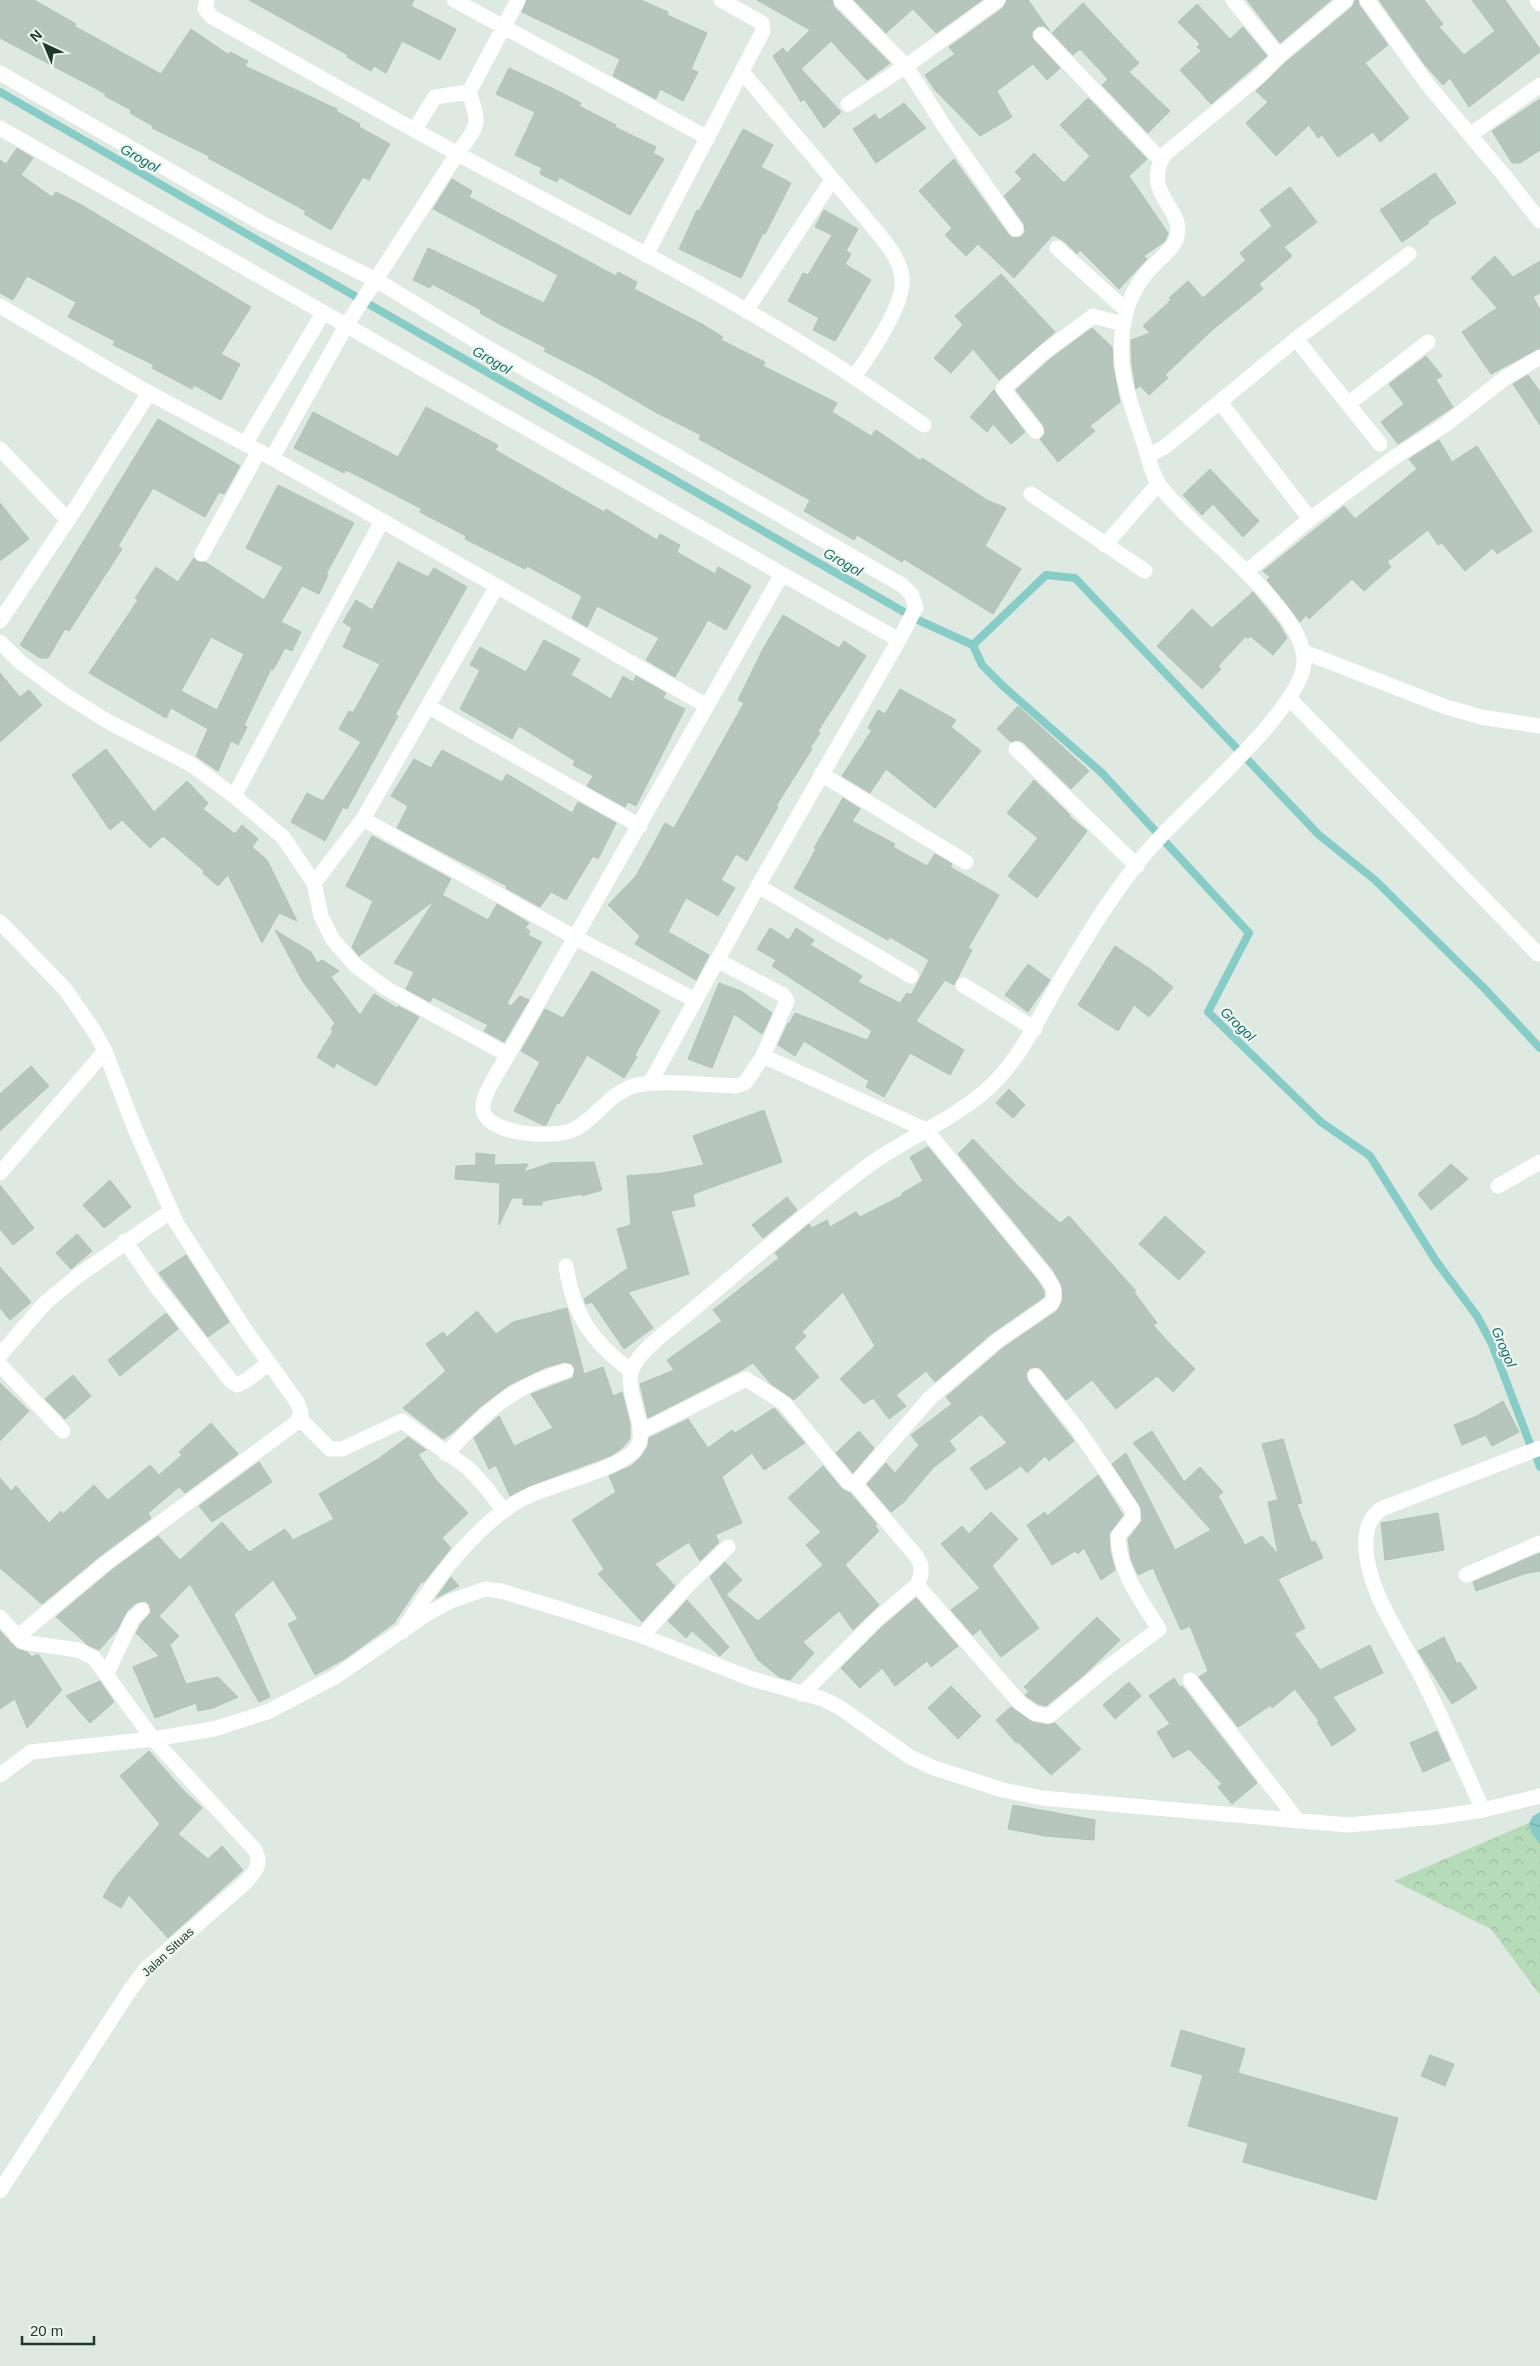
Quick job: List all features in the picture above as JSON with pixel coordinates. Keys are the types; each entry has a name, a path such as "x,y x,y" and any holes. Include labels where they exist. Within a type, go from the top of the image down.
{"street":[{"path":"207,0 205,9 212,17 414,128 457,154 646,254 746,311 854,377 924,425"},
{"path":"454,0 708,138"},
{"path":"202,554 374,283 476,127 478,121 468,92 518,0"},
{"path":"646,254 743,73 764,27 756,19 721,0"},
{"path":"841,0 906,66 944,126 1016,229"},
{"path":"848,104 906,66 998,0"},
{"path":"1234,0 1279,56"},
{"path":"402,1632 424,1597 449,1564 504,1511 520,1500 540,1491 627,1457 638,1447 640,1432 632,1393 631,1371 642,1354 662,1335 865,1168 959,1111 983,1093 1010,1064 1035,1029 1081,948 1120,888 1151,847 1276,717 1303,674 1304,652 1296,630 1287,616 1158,484 1122,380 1121,340 1125,317 1133,291 1152,266 1169,250 1178,234 1177,224 1155,176 1164,154 1262,74 1279,56 1346,0"},
{"path":"1367,0 1428,85 1540,221"},
{"path":"1537,0 1540,4"},
{"path":"1042,35 1161,160"},
{"path":"0,73 263,224 374,283 902,585 914,599 916,603 913,616 821,774 650,1083"},
{"path":"743,73 889,247 902,275 903,287 900,299 876,343 854,377"},
{"path":"1470,135 1540,85"},
{"path":"414,128 435,97 468,92"},
{"path":"0,128 323,312 349,322 899,640"},
{"path":"746,311 832,180"},
{"path":"1057,248 1125,317"},
{"path":"1148,456 1166,446 1296,339 1409,254"},
{"path":"0,306 149,393 382,520 706,706"},
{"path":"245,444 323,312"},
{"path":"1036,431 1003,389 1043,353 1093,316 1125,317"},
{"path":"1296,339 1380,444"},
{"path":"1348,404 1428,342"},
{"path":"1246,572 1310,519 1445,424 1505,378 1540,357"},
{"path":"0,621 68,520 149,393"},
{"path":"1220,402 1310,519"},
{"path":"0,449 68,520"},
{"path":"1105,546 1158,484"},
{"path":"1031,494 1105,546 1145,571"},
{"path":"234,796 382,520"},
{"path":"717,960 786,999 786,1004 763,1056 749,1079 740,1085 650,1083 634,1086 623,1090 577,1129 566,1134 545,1136 524,1133 493,1123 483,1112 484,1098 782,574"},
{"path":"314,883 363,819 497,586"},
{"path":"0,642 20,662 64,694 132,735 192,765 234,796 283,837 314,883 321,916 333,940 355,965 387,989 508,1055"},
{"path":"1304,652 1446,707 1481,717 1540,726"},
{"path":"1289,698 1538,954"},
{"path":"429,707 640,826"},
{"path":"1016,749 1137,866"},
{"path":"821,774 966,862"},
{"path":"363,819 576,938 695,1000"},
{"path":"758,886 911,976"},
{"path":"0,922 65,989 94,1031 105,1051 135,1129 171,1212 194,1252 297,1402 302,1413 300,1419 106,1563 17,1637"},
{"path":"963,985 1035,1029"},
{"path":"0,1173 105,1051"},
{"path":"763,1056 926,1130 1054,1288 1055,1296 1052,1303 997,1342 930,1398 855,1484"},
{"path":"1498,1186 1540,1162"},
{"path":"0,1354 45,1303 79,1274 125,1241 171,1212"},
{"path":"125,1241 156,1286 231,1381 237,1385 242,1383 269,1363"},
{"path":"566,1266 572,1298 582,1321 613,1357 631,1371"},
{"path":"0,1365 63,1431"},
{"path":"446,1454 484,1413 501,1401 544,1377 566,1371"},
{"path":"917,1585 1020,1703 1034,1713 1049,1716 1158,1629 1128,1579 1118,1552 1118,1536 1133,1518 1132,1508 1076,1427 1035,1376"},
{"path":"640,1432 746,1379 784,1403 849,1483 855,1484 917,1557 921,1565 917,1585 876,1620 802,1694"},
{"path":"300,1419 330,1449 342,1449 402,1421 474,1474 504,1511"},
{"path":"1483,1810 1423,1680 1372,1581 1366,1550 1367,1532 1371,1517 1381,1509 1540,1448"},
{"path":"1466,1575 1540,1543"},
{"path":"642,1636 688,1585 728,1547"},
{"path":"0,1775 30,1752 153,1739 214,1729 267,1712 335,1678 425,1615 451,1601 485,1589 519,1596 642,1636 752,1679 839,1706 910,1757 934,1768 1003,1790 1042,1798 1348,1825 1437,1817 1483,1810 1540,1796"},
{"path":"107,1673 133,1618 142,1610"},
{"path":"0,1617 17,1637 30,1644 78,1650 94,1658 107,1673 153,1739"},
{"path":"1190,1680 1298,1821"},
{"name":"Jalan Situas","path":"0,2191 105,2026 145,1970 246,1882 259,1866 259,1858 255,1850 153,1739"}],"green space":[{"path":"1529,1823 1531,1833 1540,1844 1540,1995 1491,1929 1394,1881"}],"water":[{"path":"1540,1812 1540,1844 1531,1833 1529,1823 1533,1816"}],"building":[{"path":"0,0 34,0 76,24 74,26 161,74 191,29 229,55 230,52 248,61 245,66 337,109 336,111 360,124 359,127 390,144 369,180 363,177 331,230 304,214 306,211 208,158 209,156 152,128 153,126 130,113 131,110 105,96 106,94 0,38"},
{"path":"249,0 414,0 411,6 456,29 440,60 402,41 386,73 374,66 371,71 347,57 348,55"},
{"path":"527,0 641,0 668,12 667,15 707,33 691,69 698,72 683,101 660,89 656,99 613,76 620,59 522,12"},
{"path":"757,0 832,0 834,7 890,63 867,80 831,41 801,69 841,112 824,128 804,99 801,102 773,56 783,48 787,53 810,30"},
{"path":"854,0 982,0 936,33 913,9 886,33"},
{"path":"1007,0 1028,0 1050,31 1044,26 1038,26 1032,32 1032,38 1060,68 1047,80 1033,64 997,91 1012,117 980,136 935,90 925,75 955,54 949,47 1003,8"},
{"path":"1247,0 1331,0 1280,43"},
{"path":"1355,0 1358,0 1359,5 1388,45 1365,63 1409,118 1380,142 1373,132 1338,157 1322,135 1318,138 1309,125 1276,156 1246,123 1268,102 1256,91 1285,63 1352,7"},
{"path":"1379,0 1424,0 1443,24 1439,27 1464,55 1495,31 1472,0 1505,0 1540,49 1540,52 1469,107 1450,78 1443,85 1425,65"},
{"path":"1083,3 1139,63 1129,72 1170,111 1148,133 1102,85 1108,79 1080,49 1073,55 1052,33"},
{"path":"1197,4 1230,39 1243,27 1267,56 1211,104 1180,70 1201,51 1197,47 1200,44 1178,22"},
{"path":"509,68 581,103 579,106 616,125 615,127 656,147 653,153 664,159 630,215 559,177 557,182 540,174 542,168 515,155 535,112 496,94"},
{"path":"1088,98 1147,159 1129,176 1168,233 1165,241 1144,256 1147,259 1119,289 1080,250 1077,254 1064,241 1053,235 1014,278 978,244 966,256 945,235 952,228 919,191 954,159 1008,234 1012,238 1021,237 1025,232 1024,224 1004,196 1022,179 1015,172 1034,153 1064,183 1090,156 1060,125"},
{"path":"1540,99 1540,150 1520,163 1512,163 1492,131"},
{"path":"904,103 926,128 876,163 853,129 875,114 879,120"},
{"path":"743,129 773,145 761,167 791,183 741,278 679,249 697,210 699,211"},
{"path":"17,148 33,158 21,175 52,197 56,192 80,204 251,307 221,354 240,364 221,400 194,385 192,389 152,368 154,365 113,345 115,341 68,317 76,302 27,276 13,300 0,293 0,160 6,164"},
{"path":"1435,173 1456,203 1428,221 1429,223 1402,242 1380,210"},
{"path":"452,179 472,191 469,197 616,276 618,272 637,282 634,289 702,324 723,337 721,340 765,362 763,366 837,403 832,412 871,436 876,430 921,461 922,458 987,500 1006,508 985,546 1021,569 993,614 904,559 902,562 857,535 854,540 804,511 810,500 699,439 701,435 544,351 546,348 480,313 481,310 432,284 430,288 413,280 428,248 544,303 558,275 433,209"},
{"path":"1290,187 1317,222 1284,247 1292,256 1259,284 1263,289 1211,331 1165,375 1168,378 1149,395 1140,386 1136,389 1132,365 1131,340 1150,333 1143,326 1188,281 1203,298 1246,260 1240,253 1272,226 1260,210"},
{"path":"824,210 858,229 846,251 851,254 845,264 871,280 835,341 813,330 819,318 788,301 803,273 808,275 832,235 815,227"},
{"path":"1495,256 1513,277 1540,261 1540,293 1533,297 1540,310 1540,348 1491,374 1462,332 1497,308 1471,278"},
{"path":"1001,274 1055,332 999,380 973,349 951,373 934,358 963,325 955,316"},
{"path":"1092,328 1112,347 1113,367 1120,402 1090,426 1095,431 1058,462 1040,439 1045,434 1044,426 1016,390 1049,360"},
{"path":"1426,356 1442,376 1436,380 1453,407 1398,444 1381,422 1404,404 1389,384"},
{"path":"1528,375 1540,392 1540,425 1513,384"},
{"path":"994,390 1025,432 1011,444 993,424 987,432 970,417"},
{"path":"426,407 498,445 495,450 604,512 606,509 657,540 660,534 680,545 677,552 715,574 718,567 751,586 726,630 708,620 675,677 646,660 659,638 597,606 587,627 572,618 582,596 527,566 525,569 465,539 466,536 420,512 422,509 372,483 346,470 344,473 294,448 313,412 398,457"},
{"path":"158,419 240,466 224,494 219,492 205,517 153,488 118,546 122,549 69,631 65,629 48,658 40,658 20,645"},
{"path":"1439,440 1452,462 1477,446 1532,531 1497,554 1493,548 1465,571 1442,543 1438,545 1428,530 1387,562 1391,567 1364,591 1352,579 1309,619 1306,615 1300,622 1267,580 1270,577 1263,571 1344,506 1355,519 1417,469 1409,459"},
{"path":"1210,469 1259,521 1243,537 1213,504 1202,515 1183,495"},
{"path":"278,485 354,523 326,574 328,575 319,594 302,586 281,622 301,632 292,651 285,648 273,670 271,669 244,725 247,727 238,745 231,741 218,771 196,756 208,729 171,708 166,718 89,673 138,600 135,598 156,567 178,582 194,558 198,562 205,562 264,600 283,567 246,548","holes":["211,637 244,654 217,710 181,691"]},
{"path":"0,503 29,539 0,561"},
{"path":"398,562 428,577 434,568 467,587 395,715 398,716 347,809 343,807 325,841 291,822 307,793 323,801 361,742 339,729 349,711 353,713 380,664 343,647 352,628 343,622 356,600 372,610"},
{"path":"1253,592 1279,624 1287,638 1273,655 1250,636 1248,639 1246,636 1218,666 1221,669 1202,689 1157,646 1192,609 1212,628"},
{"path":"783,615 839,648 844,641 866,656 818,731 820,733 810,748 812,749 776,806 778,807 747,861 736,854 721,880 735,888 718,916 686,898 668,932 709,955 696,980 635,944 640,936 608,905 636,876 665,823 674,828 744,703 738,700 763,649"},
{"path":"544,640 580,659 571,675 611,699 623,676 633,682 636,676 666,693 663,698 685,709 636,806 628,802 625,807 587,786 593,776 573,765 575,761 519,726 512,739 460,709 480,670 470,665 480,647 526,672"},
{"path":"0,673 20,697 29,690 42,705 0,742"},
{"path":"900,689 956,720 951,727 981,751 935,808 886,769 870,793 842,776 872,730 868,728 878,710 885,714"},
{"path":"1018,706 1089,771 1071,789 1023,742 1018,740 1011,742 997,729"},
{"path":"106,749 154,812 187,781 208,803 203,809 235,834 242,825 258,839 252,847 267,860 297,921 279,913 262,943 228,875 218,886 203,873 204,871 163,836 150,848 122,820 110,830 72,775"},
{"path":"442,750 502,782 507,774 572,813 578,802 616,823 598,859 593,856 566,900 551,892 540,907 506,888 507,886 397,828 408,806 391,796 414,759 431,768"},
{"path":"1034,780 1069,816 1087,831 1037,898 1008,876 1038,838 1007,813"},
{"path":"843,798 860,809 852,821 895,844 893,847 927,866 935,854 952,864 950,867 999,895 968,948 972,950 954,985 945,980 916,1021 964,1050 950,1075 910,1053 884,1097 866,1087 869,1081 804,1041 795,1056 778,1045 795,1013 867,1040 872,1031 772,966 776,960 757,949 770,928 789,940 796,928 814,940 810,945 862,976 858,982 900,1003 907,993 911,995 929,960 890,937 888,940 794,888 816,849 814,848"},
{"path":"372,836 451,879 442,895 488,920 497,904 529,923 525,928 530,931 528,935 542,942 507,1003 511,1006 520,996 529,1000 504,1042 484,1031 488,1025 433,997 430,1002 406,989 414,972 394,963 434,901 359,956 352,947 373,901 346,886"},
{"path":"275,930 311,952 317,963 322,960 339,971 331,977 360,1015 374,994 397,1008 398,1006 419,1017 376,1086 336,1063 334,1068 317,1057 333,1031 331,1029 335,1023 303,982"},
{"path":"1115,946 1173,987 1149,1017 1134,1005 1118,1031 1078,1005"},
{"path":"1028,964 1050,980 1028,1012 1005,995"},
{"path":"592,971 660,1011 635,1055 637,1057 624,1078 587,1055 559,1104 557,1103 546,1125 543,1125 514,1111 540,1062 521,1051 545,1009 563,1018"},
{"path":"719,983 741,991 772,1013 762,1034 734,1014 712,1068 688,1059"},
{"path":"31,1066 49,1086 0,1131 0,1094"},
{"path":"1009,1089 1025,1105 1013,1118 996,1103"},
{"path":"764,1110 782,1162 693,1194 695,1206 671,1211 689,1274 628,1292 653,1328 624,1349 592,1302 586,1304 584,1299 628,1268 617,1229 631,1225 627,1176 662,1173 704,1165 693,1136"},
{"path":"973,1139 1019,1187 1060,1223 1069,1216 1136,1291 1134,1292 1157,1323 1153,1325 1195,1369 1173,1392 1157,1376 1116,1409 1092,1380 1066,1400 1042,1370 1038,1367 1030,1368 1026,1373 1028,1382 1074,1441 1049,1461 1045,1456 1027,1473 1021,1466 986,1490 970,1468 1007,1443 981,1414 949,1441 956,1450 934,1467 904,1502 891,1512 867,1484 886,1463 895,1473 919,1445 911,1435 952,1404 946,1397 1003,1348 1057,1311 1063,1300 1062,1286 1053,1270 958,1154"},
{"path":"928,1147 1038,1281 1044,1291 1044,1297 991,1334 935,1382 926,1371 896,1395 906,1406 889,1419 873,1398 864,1404 840,1379 875,1346 843,1292 802,1332 806,1336 794,1348 819,1377 794,1400 770,1383 753,1363 648,1418 640,1384 674,1370 667,1360 722,1321 713,1310 779,1258 775,1253 809,1224 812,1228 827,1220 830,1227 856,1212 860,1217 903,1195 902,1193 923,1181 910,1157"},
{"path":"476,1153 495,1155 494,1165 528,1164 524,1172 551,1163 594,1162 602,1190 582,1196 582,1194 542,1201 542,1205 523,1205 523,1198 512,1198 499,1225 500,1183 455,1179 456,1166 476,1165"},
{"path":"1451,1164 1468,1179 1431,1210 1418,1194"},
{"path":"110,1180 131,1207 104,1228 83,1205"},
{"path":"0,1185 34,1228 13,1245 0,1229"},
{"path":"787,1197 797,1210 763,1238 752,1225"},
{"path":"1165,1216 1205,1252 1179,1280 1139,1244"},
{"path":"77,1234 92,1251 71,1269 56,1253"},
{"path":"186,1255 229,1322 208,1337 159,1273"},
{"path":"0,1267 31,1302 10,1320 0,1308"},
{"path":"567,1308 584,1374 603,1367 613,1396 622,1392 630,1424 630,1439 621,1449 610,1456 529,1486 510,1496 496,1465 489,1469 474,1438 499,1416 514,1446 553,1428 531,1394 573,1378 575,1369 572,1364 564,1362 544,1368 509,1385 443,1439 403,1408 446,1371 426,1344 443,1332 447,1337 477,1311 496,1334 513,1322"},
{"path":"166,1313 178,1329 120,1376 108,1360"},
{"path":"73,1375 91,1396 65,1419 45,1399"},
{"path":"0,1383 29,1411 0,1441"},
{"path":"1503,1401 1519,1432 1492,1446 1486,1435 1462,1445 1454,1425 1477,1416"},
{"path":"774,1408 805,1443 764,1470 752,1453 722,1477 742,1523 715,1535 719,1542 700,1561 689,1542 655,1564 675,1586 642,1622 598,1574 604,1569 572,1520 616,1492 609,1476 631,1466 641,1457 648,1446 649,1438 688,1419 708,1448 732,1430 735,1433"},
{"path":"211,1423 238,1454 185,1493 179,1487 148,1513 151,1518 100,1556 42,1604 0,1568 0,1478 11,1491 16,1486 49,1523 61,1511 63,1514 94,1485 108,1500 150,1465 159,1475 182,1455 179,1452"},
{"path":"859,1431 874,1448 853,1473 836,1453"},
{"path":"1152,1431 1184,1482 1200,1467 1223,1492 1218,1496 1245,1545 1262,1536 1278,1554 1268,1502 1278,1500 1262,1444 1283,1439 1302,1503 1297,1504 1311,1542 1315,1541 1323,1558 1278,1579 1305,1628 1294,1634 1320,1670 1370,1645 1383,1673 1333,1697 1356,1730 1332,1746 1317,1722 1319,1721 1295,1689 1272,1708 1271,1705 1238,1727 1199,1677 1208,1671 1190,1626 1181,1630 1153,1568 1138,1575 1131,1559 1128,1539 1142,1521 1141,1508 1112,1464 1126,1453 1175,1550 1211,1530 1133,1443"},
{"path":"408,1437 426,1450 418,1454 436,1480 468,1513 442,1538 451,1548 423,1583 422,1581 394,1623 346,1658 315,1675 288,1624 298,1619 273,1580 234,1614 270,1697 259,1702 190,1584 159,1616 179,1636 170,1645 186,1684 218,1677 238,1697 213,1708 198,1711 196,1703 155,1718 133,1667 159,1656 136,1633 151,1612 149,1604 145,1601 136,1603 127,1611 117,1630 99,1650 88,1645 56,1617 112,1570 158,1536 180,1560 222,1522 249,1552 285,1529 293,1540 334,1519 319,1494 378,1459"},
{"path":"259,1462 272,1482 212,1522 199,1506"},
{"path":"823,1466 842,1489 850,1493 877,1524 875,1526 879,1531 845,1565 879,1605 853,1630 839,1611 803,1642 814,1653 790,1680 779,1677 758,1660 710,1577 725,1562 742,1580 726,1595 758,1621 823,1565 806,1545 821,1532 788,1498"},
{"path":"1098,1475 1123,1515 1109,1534 1110,1551 1115,1570 1101,1580 1084,1548 1078,1554 1075,1551 1052,1565 1027,1525 1045,1512 1047,1516"},
{"path":"991,1512 1018,1539 992,1566 1039,1628 1001,1657 980,1629 973,1635 951,1610 980,1588 941,1544 962,1526 969,1534"},
{"path":"1438,1513 1444,1550 1385,1560 1381,1523"},
{"path":"1540,1553 1540,1571 1527,1573 1476,1591 1473,1582"},
{"path":"451,1577 459,1586 436,1598"},
{"path":"916,1598 958,1646 931,1667 927,1661 895,1686 882,1668 860,1688 841,1668 882,1627"},
{"path":"687,1600 729,1647 720,1656 692,1631 686,1638 668,1621"},
{"path":"1097,1617 1120,1640 1084,1675 1046,1706 1038,1704 1026,1696 1029,1691 1024,1687"},
{"path":"0,1631 17,1649 27,1652 32,1657 38,1654 62,1690 27,1728 15,1699 0,1709"},
{"path":"1444,1637 1457,1664 1460,1662 1477,1688 1452,1704 1418,1651"},
{"path":"1174,1678 1257,1783 1232,1804 1218,1787 1222,1784 1189,1749 1173,1758 1157,1732 1170,1724 1149,1696"},
{"path":"100,1681 114,1702 90,1723 66,1696"},
{"path":"1129,1682 1141,1696 1115,1719 1103,1705"},
{"path":"951,1686 981,1716 958,1739 928,1708"},
{"path":"1011,1707 1032,1722 1048,1725 1055,1723 1081,1749 1051,1775 1018,1742 1016,1743 996,1720"},
{"path":"1437,1731 1450,1760 1423,1772 1410,1743"},
{"path":"149,1751 182,1789 202,1808 178,1834 208,1859 222,1846 243,1870 168,1938 129,1895 121,1908 103,1897 114,1878 160,1824 120,1776"},
{"path":"1013,1805 1095,1820 1094,1840 1045,1836 1008,1829"},
{"path":"1181,2030 1245,2049 1238,2073 1398,2118 1376,2200 1243,2162 1248,2143 1188,2126 1203,2075 1171,2066"},
{"path":"1430,2055 1454,2064 1445,2086 1421,2076"}],"waterway":[{"name":"Grogol","path":"0,92 918,620 973,645 1046,575 1075,578 1319,835 1375,880 1484,988 1540,1048"},
{"name":"Grogol","path":"973,645 982,665 1004,687 1102,773 1249,933 1208,1012 1321,1122 1370,1156 1436,1261 1477,1316 1492,1344 1530,1444"},
{"name":"Grogol","path":"1536,1456 1540,1467"}]}
